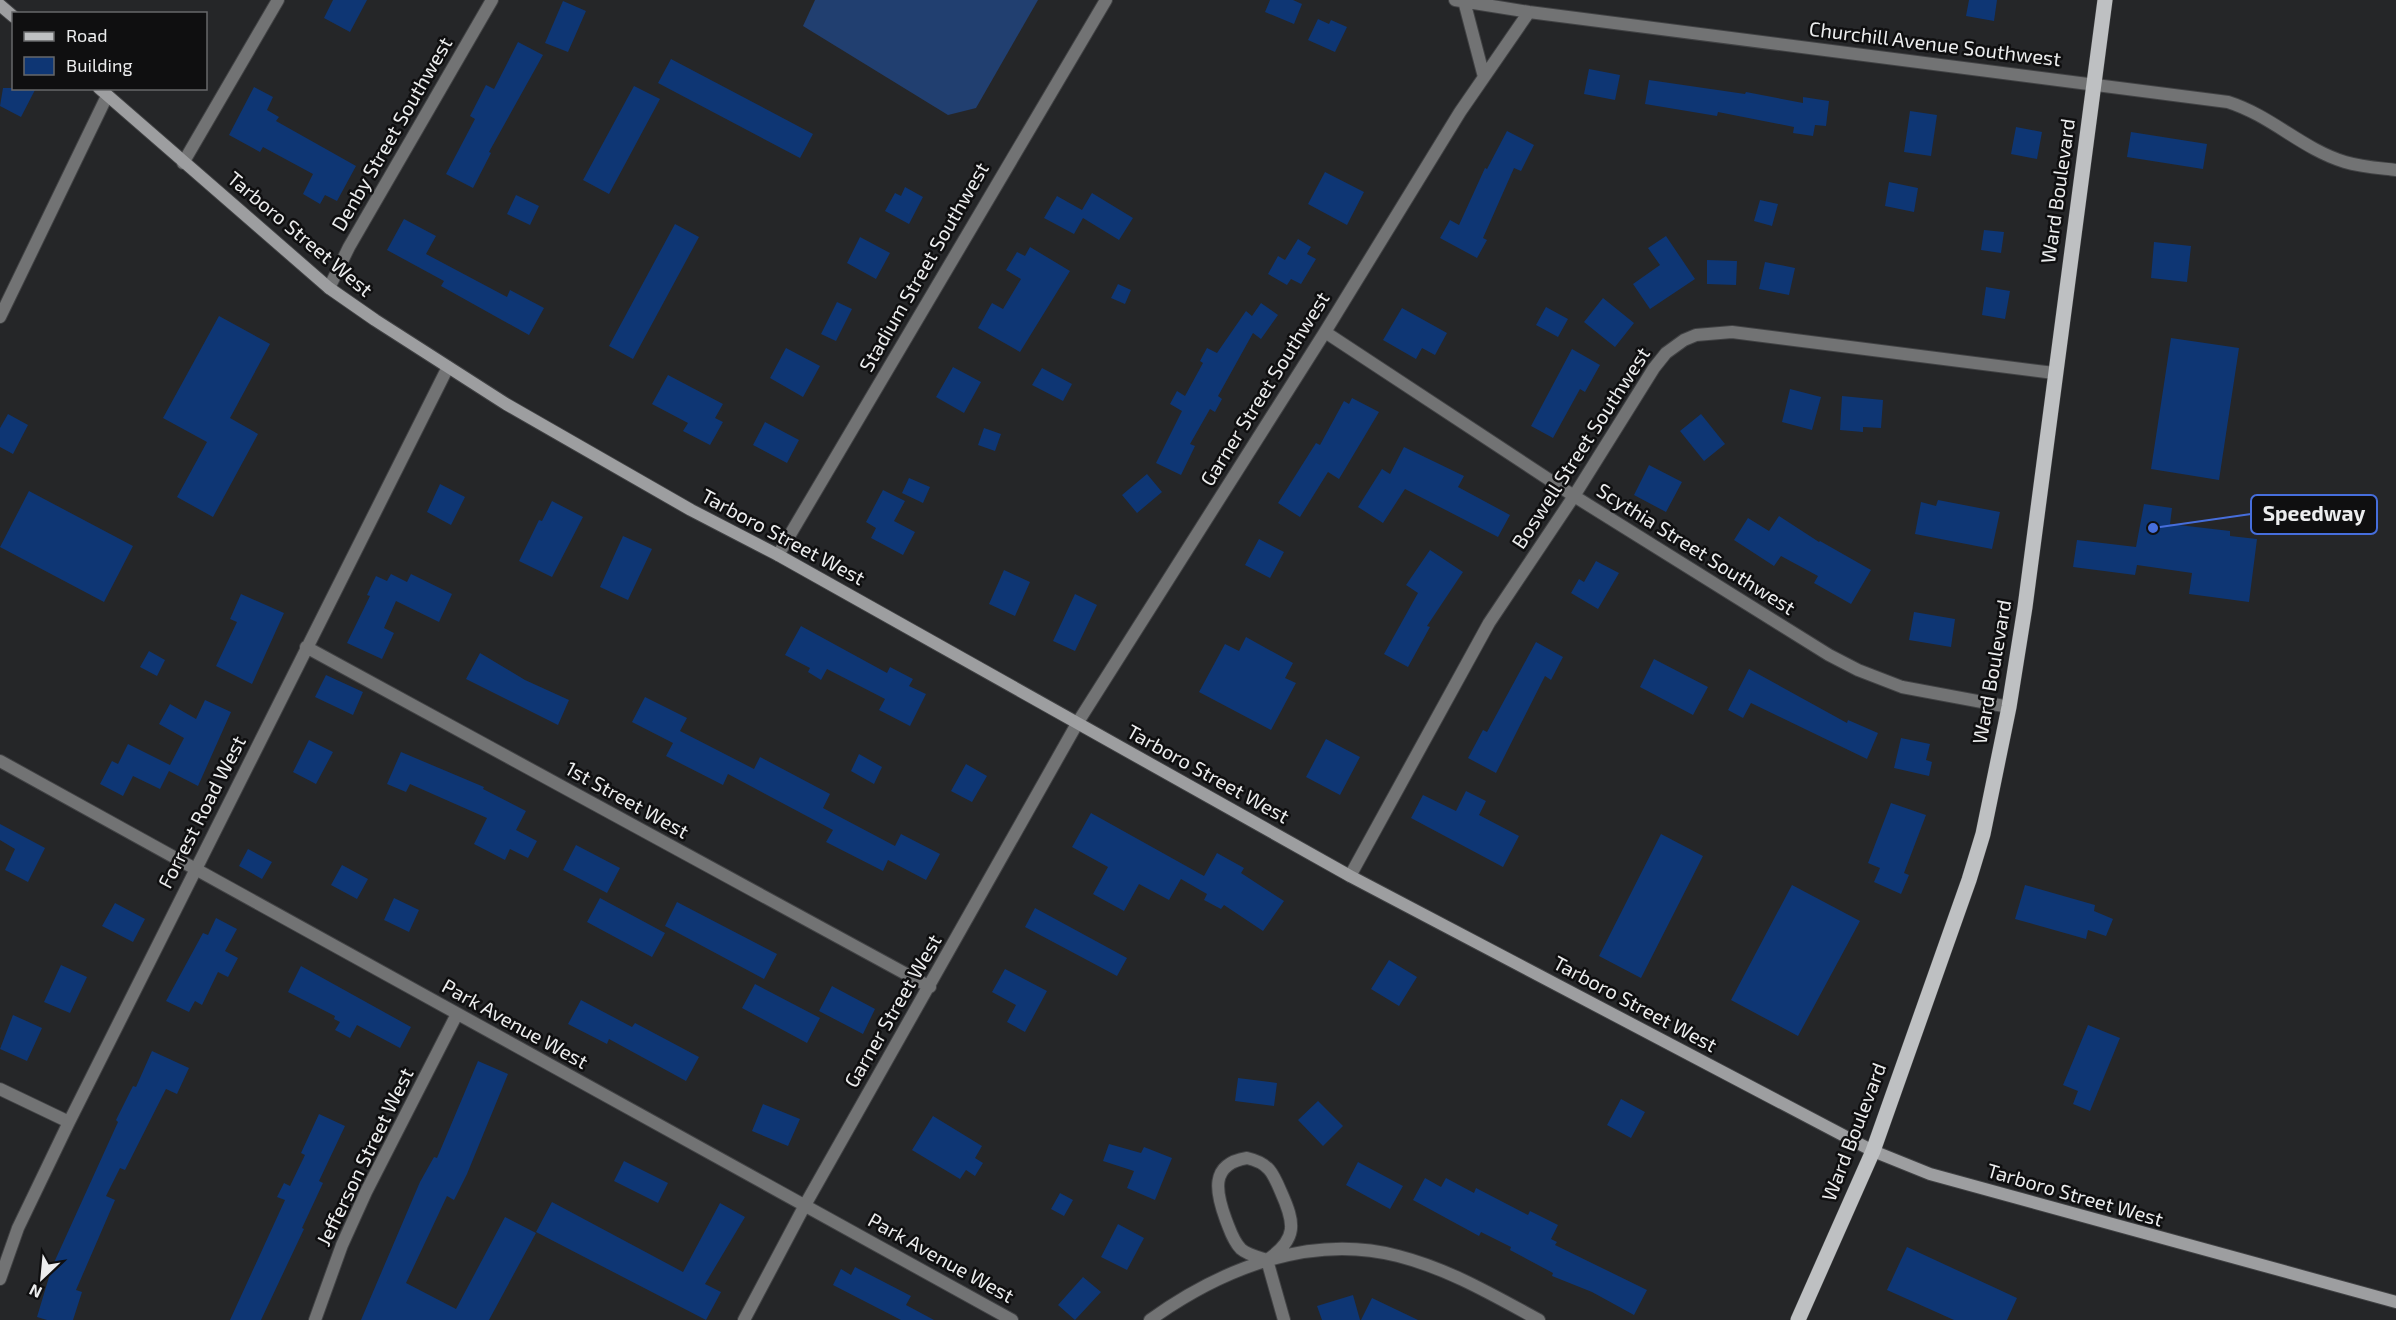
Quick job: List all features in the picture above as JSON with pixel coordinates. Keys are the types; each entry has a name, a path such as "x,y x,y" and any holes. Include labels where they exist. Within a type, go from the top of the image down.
{"main road":[{"name":"Ward Boulevard","path":"1798,1320 1873,1151 1969,880 1983,834 2009,706 2025,607 2054,373 2105,0"},
{"path":"0,5 12,15"},
{"name":"Tarboro Street West","path":"103,92 329,288 448,368 691,510 778,555 1350,876 1873,1151 1930,1174 2396,1302"}],"street":[{"path":"183,163 278,0"},
{"name":"Denby Street Southwest","path":"329,288 349,247 492,0"},
{"name":"Stadium Street Southwest","path":"778,555 1106,0"},
{"path":"1460,1 1484,76"},
{"name":"Churchill Avenue Southwest","path":"1460,1 1529,12 2228,102 2252,109 2292,136 2343,161 2396,170"},
{"name":"Garner Street Southwest","path":"1078,722 1325,333 1484,76 1529,12"},
{"path":"0,318 103,92"},
{"name":"Boswell Street Southwest","path":"1350,876 1489,623 1574,496 1654,368 1673,347 1696,335 1732,332 2054,373"},
{"name":"Scythia Street Southwest","path":"1325,333 1574,496 1858,670 1902,687 2009,706"},
{"name":"Forrest Road West","path":"0,1279 18,1228 69,1122 448,368"},
{"name":"1st Street West","path":"306,647 930,987"},
{"name":"Garner Street West","path":"744,1320 805,1204 930,987 1078,722"},
{"name":"Park Avenue West","path":"0,761 1012,1320"},
{"name":"Jefferson Street West","path":"315,1320 342,1245 366,1192 457,1014"},
{"path":"0,1089 69,1122"},
{"path":"1240,1160 1260,1161 1271,1168 1292,1216 1289,1238 1280,1251 1267,1260 1251,1256 1235,1242 1219,1200 1218,1179 1228,1165 1240,1160"},
{"path":"1150,1320 1183,1296 1214,1279 1267,1260 1290,1253 1355,1250 1396,1256 1465,1280 1539,1320"},
{"path":"1267,1260 1284,1320"}],"shaded area":[{"path":"815,0 1038,0 976,108 948,115 803,26"}],"building":[{"path":"333,0 367,0 350,32 324,18"},
{"path":"1270,0 1293,0 1302,4 1294,24 1265,12"},
{"path":"1969,0 1997,0 1994,21 1966,16"},
{"path":"563,1 586,11 568,52 545,43"},
{"path":"1318,19 1329,24 1331,20 1347,27 1335,52 1308,40"},
{"path":"518,42 543,55 489,152 491,153 473,188 446,174 475,119 470,116 486,85 494,89"},
{"path":"671,59 813,134 800,158 658,83"},
{"path":"1589,69 1620,75 1615,100 1584,94"},
{"path":"1649,80 1745,94 1746,92 1803,103 1803,97 1829,101 1826,126 1815,125 1813,136 1793,133 1794,127 1718,112 1717,116 1645,104"},
{"path":"634,86 660,99 609,194 583,180"},
{"path":"254,87 273,97 267,110 279,117 276,121 356,166 337,201 325,195 320,204 303,194 313,174 263,147 260,152 229,135"},
{"path":"3,88 35,90 21,117 0,106"},
{"path":"1910,111 1937,115 1931,156 1904,152"},
{"path":"2016,127 2042,132 2037,159 2011,154"},
{"path":"1507,131 1534,145 1521,171 1514,168 1483,238 1487,240 1477,258 1440,238 1450,220 1459,225 1485,168 1487,169"},
{"path":"2131,132 2207,144 2203,169 2127,157"},
{"path":"1325,172 1364,192 1347,225 1308,204"},
{"path":"1889,182 1918,188 1914,212 1885,206"},
{"path":"905,187 923,197 909,224 885,211 895,193 901,196"},
{"path":"1092,193 1133,218 1119,240 1083,218 1074,234 1044,218 1057,196 1082,210"},
{"path":"516,195 539,206 530,225 507,214"},
{"path":"1760,200 1778,204 1772,226 1754,221"},
{"path":"404,219 436,236 426,254 507,297 510,290 544,308 529,335 441,286 444,281 387,250"},
{"path":"675,224 699,237 633,359 609,346"},
{"path":"1984,230 2004,232 2001,253 1981,250"},
{"path":"1666,236 1695,279 1650,309 1633,284 1660,265 1648,248"},
{"path":"860,237 890,253 876,279 847,263"},
{"path":"1298,239 1311,247 1307,254 1316,259 1301,284 1291,279 1287,285 1268,274 1278,256 1285,260"},
{"path":"2154,242 2191,246 2187,282 2151,278"},
{"path":"1030,247 1070,271 1020,352 978,328 992,303 1003,309 1021,279 1006,270 1017,252 1025,256"},
{"path":"1707,260 1737,261 1736,285 1707,284"},
{"path":"1765,262 1795,268 1789,295 1759,289"},
{"path":"1118,284 1131,290 1125,304 1111,298"},
{"path":"1986,287 2010,291 2005,319 1982,315"},
{"path":"1603,298 1634,323 1615,347 1584,322"},
{"path":"837,302 852,309 836,341 821,334"},
{"path":"1261,303 1278,315 1261,339 1253,333 1218,396 1222,399 1215,412 1210,409 1190,444 1195,446 1181,475 1156,463 1182,411 1170,404 1177,391 1185,396 1203,363 1200,361 1207,348 1217,353 1246,311 1252,316"},
{"path":"1546,307 1568,319 1558,337 1536,325"},
{"path":"1402,308 1447,333 1435,355 1422,348 1416,359 1383,340"},
{"path":"219,316 270,344 230,418 258,434 213,517 177,497 207,442 163,418"},
{"path":"2171,338 2239,348 2219,480 2151,469"},
{"path":"786,348 820,366 803,397 770,378"},
{"path":"1572,349 1600,365 1585,392 1580,389 1553,438 1531,426"},
{"path":"953,367 981,382 964,413 936,397"},
{"path":"1042,368 1072,384 1063,401 1032,385"},
{"path":"668,375 723,404 715,418 723,422 710,445 683,431 688,423 652,404"},
{"path":"1790,389 1821,397 1812,430 1782,422"},
{"path":"1842,396 1883,400 1881,428 1863,427 1863,432 1840,430"},
{"path":"1352,398 1379,412 1339,479 1328,472 1300,517 1278,503 1316,443 1320,445 1344,401 1349,404"},
{"path":"8,414 28,425 13,454 0,447 0,428"},
{"path":"1701,414 1725,444 1704,461 1680,431"},
{"path":"765,422 799,440 787,463 753,445"},
{"path":"984,428 1001,434 995,451 978,445"},
{"path":"1404,447 1464,476 1458,487 1510,515 1498,537 1405,489 1383,523 1358,507 1382,469 1390,474"},
{"path":"1649,465 1682,482 1666,512 1634,495"},
{"path":"1147,474 1162,492 1137,513 1122,495"},
{"path":"909,478 930,487 923,503 902,493"},
{"path":"440,484 465,497 451,525 427,512"},
{"path":"883,490 905,501 894,521 915,532 903,555 871,538 876,528 866,522"},
{"path":"29,491 133,546 104,602 0,547"},
{"path":"1938,500 2000,512 1992,549 1915,534 1921,502 1936,506"},
{"path":"552,501 583,517 552,577 519,561 539,520 542,521"},
{"path":"2144,504 2172,508 2170,524 2230,531 2230,536 2257,539 2249,602 2189,594 2192,573 2137,565 2135,575 2073,567 2077,540 2136,547"},
{"path":"1779,516 1819,542 1871,570 1851,604 1814,583 1818,576 1781,556 1774,566 1734,540 1748,518 1769,531"},
{"path":"623,536 652,549 628,600 600,587"},
{"path":"1259,539 1284,552 1270,578 1245,565"},
{"path":"1430,550 1463,572 1427,626 1430,627 1408,667 1384,654 1418,593 1406,585"},
{"path":"1596,561 1619,573 1598,609 1571,593 1579,579 1584,582"},
{"path":"1004,570 1030,582 1015,616 989,604"},
{"path":"391,574 407,582 411,574 452,594 439,622 396,601 384,628 394,633 382,659 347,643 370,596 367,595 376,576 387,581"},
{"path":"241,594 284,613 252,684 216,666 237,622 230,619"},
{"path":"1075,594 1097,605 1075,651 1053,641"},
{"path":"1914,612 1955,619 1951,647 1909,640"},
{"path":"801,626 887,673 890,667 913,679 909,686 926,694 910,726 879,710 885,699 827,669 821,680 808,672 810,668 785,655"},
{"path":"1246,637 1293,663 1285,678 1296,683 1271,730 1199,692 1225,644 1239,651"},
{"path":"1536,642 1563,657 1551,680 1545,676 1496,773 1468,758 1483,730 1487,732"},
{"path":"149,651 165,660 157,676 140,667"},
{"path":"480,653 525,680 569,700 558,725 466,679"},
{"path":"1654,659 1708,687 1693,715 1640,687"},
{"path":"1749,669 1847,723 1848,720 1878,733 1867,759 1751,703 1743,718 1728,710"},
{"path":"326,675 363,692 353,715 315,697"},
{"path":"645,697 687,718 680,731 754,769 760,757 830,794 823,808 895,846 901,834 940,854 926,880 888,860 883,871 826,842 833,830 728,774 723,785 666,756 673,743 632,722"},
{"path":"205,700 231,712 198,786 169,771 160,789 133,776 123,796 100,784 112,761 118,764 128,744 170,765 184,738 159,724 170,704 196,719"},
{"path":"1901,738 1930,744 1926,760 1932,762 1929,776 1894,768"},
{"path":"1326,739 1360,757 1340,795 1306,777"},
{"path":"309,740 333,752 316,784 293,772"},
{"path":"401,752 484,787 483,789 526,811 516,830 537,841 528,858 510,849 505,860 474,844 487,818 410,784 406,792 387,784"},
{"path":"859,754 882,767 874,784 851,771"},
{"path":"966,764 987,776 972,802 951,791"},
{"path":"1466,791 1486,801 1479,815 1519,836 1503,867 1411,818 1423,795 1456,811"},
{"path":"1891,803 1926,815 1904,873 1909,875 1901,894 1874,882 1880,868 1868,863"},
{"path":"1091,813 1204,876 1217,853 1244,868 1241,873 1284,901 1263,931 1224,905 1221,909 1204,900 1207,894 1181,879 1169,900 1139,884 1124,911 1093,894 1108,867 1072,847"},
{"path":"0,824 45,848 28,882 5,870 15,849 0,840"},
{"path":"1661,834 1703,856 1641,978 1599,956"},
{"path":"576,845 620,868 607,893 563,870"},
{"path":"248,849 272,862 262,879 239,866"},
{"path":"342,865 368,879 357,899 331,885"},
{"path":"1792,885 1860,921 1798,1036 1731,1000"},
{"path":"2025,885 2095,905 2094,911 2113,919 2106,936 2088,930 2086,939 2015,919"},
{"path":"394,898 419,910 409,932 384,920"},
{"path":"600,898 665,933 652,957 587,922"},
{"path":"677,902 777,954 764,979 665,926"},
{"path":"115,903 145,919 133,942 102,926"},
{"path":"1035,908 1127,958 1117,976 1025,927"},
{"path":"216,918 237,929 225,951 238,958 228,977 218,972 202,1005 195,1001 189,1012 166,1001 203,933 208,935"},
{"path":"1389,960 1417,977 1399,1006 1371,989"},
{"path":"61,965 87,977 70,1013 44,1002"},
{"path":"301,966 411,1027 400,1048 357,1025 350,1038 335,1030 340,1022 334,1019 335,1016 288,992"},
{"path":"1005,969 1047,991 1025,1032 1007,1022 1016,1005 992,992"},
{"path":"755,984 820,1018 807,1043 742,1008"},
{"path":"832,986 875,1009 863,1034 819,1011"},
{"path":"581,1000 632,1027 635,1023 699,1057 686,1081 609,1039 607,1044 568,1024"},
{"path":"13,1015 42,1028 27,1061 0,1049"},
{"path":"2088,1025 2120,1038 2090,1111 2073,1104 2078,1091 2063,1085"},
{"path":"152,1051 189,1068 177,1094 166,1089 125,1170 120,1168 106,1196 115,1200 76,1290 82,1292 73,1320 47,1320 37,1317 52,1267 118,1122 116,1120 133,1086 136,1087"},
{"path":"478,1061 508,1074 467,1174 454,1200 447,1196 406,1283 456,1309 505,1217 536,1233 489,1320 361,1320 420,1182 434,1157 437,1158"},
{"path":"1238,1078 1277,1083 1274,1106 1235,1101"},
{"path":"1621,1099 1645,1112 1631,1138 1607,1125"},
{"path":"1318,1101 1343,1126 1323,1146 1298,1120"},
{"path":"763,1104 800,1119 788,1146 752,1131"},
{"path":"319,1114 345,1126 319,1181 323,1183 302,1228 304,1229 261,1320 230,1320 285,1200 277,1197 284,1183 290,1186 305,1155 301,1153"},
{"path":"933,1116 982,1146 975,1158 983,1163 975,1176 966,1170 960,1179 912,1150"},
{"path":"1109,1144 1141,1153 1144,1147 1172,1158 1155,1200 1127,1188 1134,1171 1103,1161"},
{"path":"624,1161 668,1183 658,1203 614,1181"},
{"path":"1358,1162 1403,1186 1390,1209 1346,1185"},
{"path":"1425,1178 1441,1187 1446,1178 1474,1193 1476,1188 1528,1215 1530,1211 1558,1225 1551,1239 1557,1242 1555,1245 1647,1290 1634,1315 1592,1292 1552,1276 1553,1273 1510,1250 1511,1247 1481,1232 1479,1236 1413,1200"},
{"path":"1060,1193 1073,1200 1064,1216 1051,1209"},
{"path":"552,1202 683,1272 720,1203 745,1217 705,1284 721,1292 706,1320 536,1232"},
{"path":"1118,1224 1144,1238 1127,1270 1101,1257"},
{"path":"1907,1247 2017,1298 2007,1320 1954,1320 1887,1290"},
{"path":"855,1267 911,1296 906,1305 934,1320 901,1320 833,1285 841,1269 851,1275"},
{"path":"1083,1277 1101,1292 1075,1320 1058,1305"},
{"path":"1353,1295 1360,1320 1322,1320 1317,1306"},
{"path":"1372,1298 1418,1320 1361,1320"}],"place":[{"name":"Speedway","path":"2153,528"}]}
